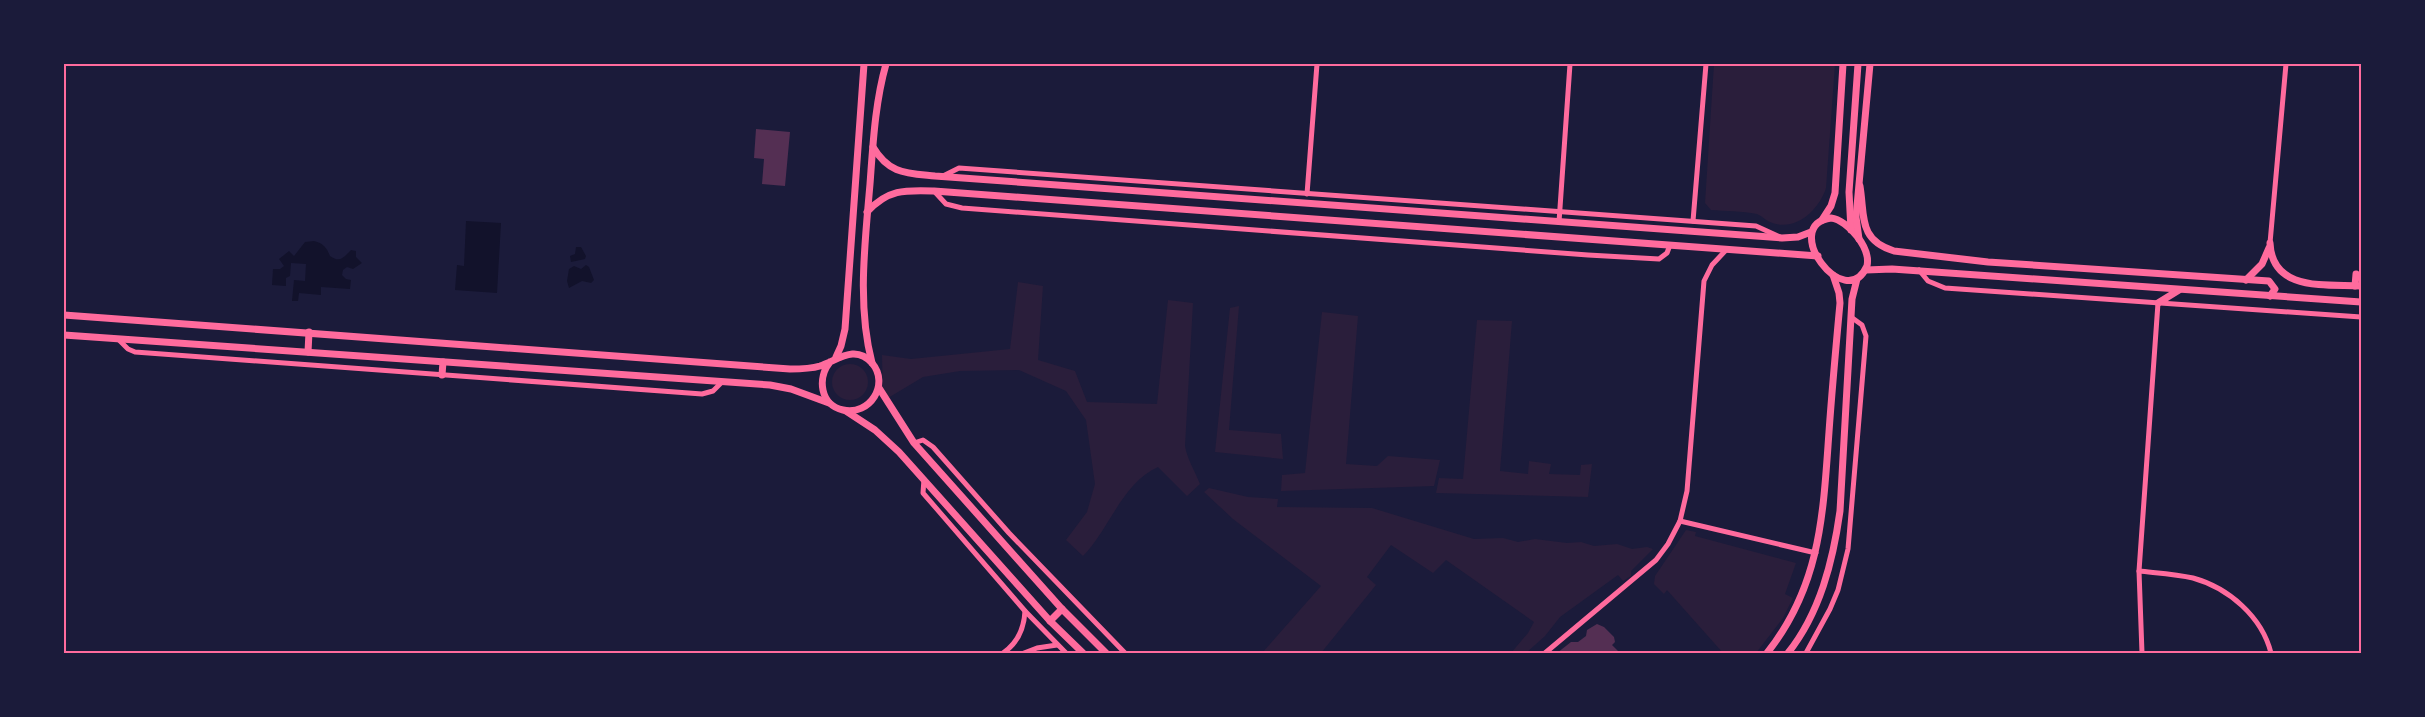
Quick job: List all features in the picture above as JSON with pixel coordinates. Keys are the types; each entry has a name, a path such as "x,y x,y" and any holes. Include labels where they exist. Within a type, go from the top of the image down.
{"street":[{"path":"831,404 822,391 821,383 825,368 833,360 841,346 845,329 864,64"},
{"path":"846,411 855,411 871,403 879,388 879,379 872,363 863,306 872,147 876,106 886,64"},
{"path":"1307,194 1317,64"},
{"path":"1559,222 1570,64"},
{"path":"1693,221 1706,64"},
{"path":"872,147 888,167 900,172 941,177 1782,238 1798,237 1811,232 1822,221 1831,206 1835,193 1843,64"},
{"path":"1851,231 1849,192 1858,64"},
{"path":"1860,242 1856,217 1870,64"},
{"path":"2286,64 2270,243 2271,255 2276,266 2290,279 2303,283 2358,286 2356,274"},
{"path":"941,177 959,168 1560,213 1693,221 1756,226 1782,238"},
{"path":"1860,186 1862,216 1866,230 1881,246 1894,251 1988,262 2272,283 2274,292 2270,296"},
{"path":"867,212 875,203 891,193 934,191 1818,256"},
{"path":"934,191 946,204 962,208 1588,255 1659,259 1667,253 1670,245"},
{"path":"1366,222 1367,208"},
{"path":"1822,221 1836,219 1844,223 1860,242 1868,257 1866,270"},
{"path":"1768,653 1780,637 1798,606 1817,553 1824,510 1840,303 1839,293 1832,276 1811,243 1811,232"},
{"path":"2246,280 2262,264 2270,243"},
{"path":"1545,653 1647,569 1664,550 1680,521 1687,492 1704,281 1712,265 1727,249"},
{"path":"1832,276 1847,281 1857,278 1866,270 1885,268 2361,302"},
{"path":"1919,270 1928,281 1945,288 2361,317"},
{"path":"1788,653 1802,632 1820,597 1834,551 1840,511 1852,299 1857,278"},
{"path":"2158,303 2180,290"},
{"path":"2142,653 2139,571 2158,303"},
{"path":"64,315 790,369 809,369 843,354 859,355 872,363"},
{"path":"1806,653 1838,590 1848,549 1866,336 1862,324 1851,317"},
{"path":"308,352 309,332"},
{"path":"64,335 770,384 812,395 846,411 888,441 924,478 1050,621 1083,653"},
{"path":"118,339 128,349 135,352 702,394 713,390 722,382"},
{"path":"442,375 443,362"},
{"path":"879,388 914,443 1062,609 1106,653"},
{"path":"1831,408 1846,409"},
{"path":"914,443 923,440 933,447 1009,534 1125,653"},
{"path":"924,478 923,493 1025,611 1066,653"},
{"path":"1680,521 1817,553"},
{"path":"2139,571 2195,579 2215,586 2233,598 2252,616 2264,634 2271,653"},
{"path":"1050,621 1062,609"},
{"path":"1003,653 1016,642 1021,633 1025,611"},
{"path":"1024,653 1037,648 1057,645"}],"shaded area":[{"path":"1714,64 1835,64 1826,188 1818,204 1797,222 1779,225 1757,214 1711,210 1705,203"},
{"path":"466,221 501,223 497,293 455,290 457,265 464,266"},
{"path":"314,241 326,248 330,256 336,259 343,257 351,250 356,251 356,257 362,263 353,269 347,267 343,270 342,275 346,279 351,280 350,289 321,287 321,295 299,293 298,301 292,301 294,280 305,281 306,264 291,263 290,276 286,278 286,286 272,285 273,269 280,269 284,266 279,259 289,251 294,256 305,242"},
{"path":"576,247 581,247 586,256 585,259 571,262 570,256 575,254"},
{"path":"586,265 589,267 594,280 591,283 582,281 569,288 567,281 569,269 574,266 581,269"},
{"path":"1018,282 1043,286 1038,360 1075,371 1087,402 1157,404 1168,300 1193,303 1185,446 1200,484 1187,496 1158,467 1146,474 1125,495 1101,533 1083,556 1066,540 1087,512 1095,484 1086,420 1066,391 1019,370 960,371 923,377 883,401 882,355 911,359 1010,349"},
{"path":"1239,306 1229,430 1281,434 1283,459 1215,452 1230,308"},
{"path":"1322,312 1358,316 1346,464 1377,466 1388,456 1440,460 1434,486 1281,491 1282,475 1305,473"},
{"path":"1477,320 1512,321 1500,471 1528,474 1529,461 1551,464 1549,474 1580,475 1581,465 1592,464 1588,497 1436,493 1439,478 1463,479"},
{"path":"850,364 857,365 863,369 867,375 867,389 863,395 857,399 850,400 843,399 837,395 833,389 832,382 833,375 837,369 843,365"},
{"path":"1209,488 1248,497 1278,499 1277,507 1372,508 1474,539 1503,538 1518,542 1535,539 1567,543 1581,542 1594,546 1617,544 1632,549 1647,547 1653,549 1631,571 1631,576 1623,581 1618,575 1560,617 1545,636 1526,653 1511,653 1528,633 1534,622 1446,560 1433,573 1391,545 1367,577 1376,585 1321,653 1262,653 1321,586 1233,519 1204,492"},
{"path":"1686,530 1696,532 1695,536 1796,563 1785,594 1793,598 1783,618 1756,653 1723,653 1667,590 1664,594 1654,584 1655,576"}],"building":[{"path":"756,129 790,132 785,186 762,184 764,159 754,158"},
{"path":"1597,624 1604,627 1614,637 1615,642 1612,645 1620,653 1557,653 1571,642 1578,642 1586,636 1587,630"}]}
